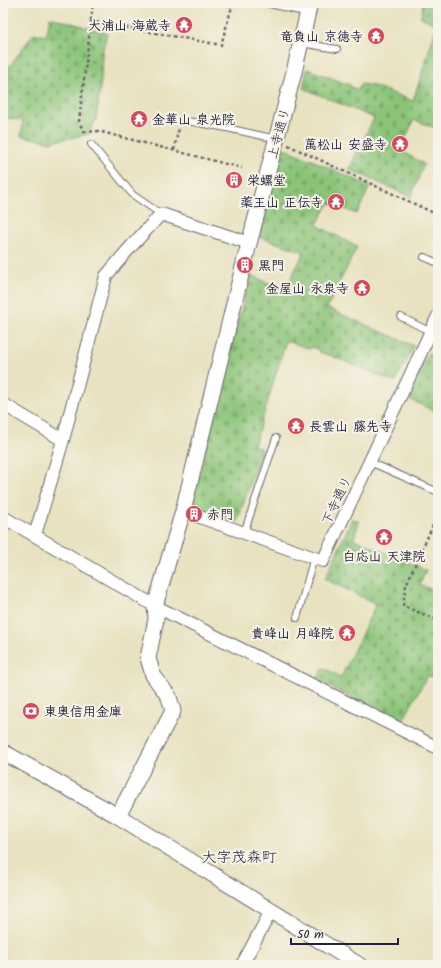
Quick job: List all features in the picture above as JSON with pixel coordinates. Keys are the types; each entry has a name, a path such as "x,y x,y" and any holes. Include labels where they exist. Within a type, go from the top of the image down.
{"street":[{"name":"上寺通り","path":"118,816 173,712 169,697 153,675 148,658 156,619 155,606 183,511 309,8"},
{"path":"35,535 63,440 106,276 127,250 162,214 249,243"},
{"name":"下寺通り","path":"314,557 323,561 438,316"},
{"path":"3,404 63,440"},
{"path":"183,511 314,557"},
{"path":"3,517 155,606 438,748"},
{"path":"3,752 118,816 359,965"},
{"path":"242,965 271,911"}],"lane":[{"path":"266,3 309,8"},
{"path":"301,43 337,49"},
{"path":"182,120 276,139"},
{"path":"90,144 133,195 162,214"},
{"path":"424,257 438,263"},
{"path":"401,317 431,332"},
{"path":"244,533 276,438"},
{"path":"370,462 438,492"},
{"path":"298,618 309,570 314,557"}],"path":[{"path":"90,144 79,121 93,3"},
{"path":"90,21 221,45 234,3"},
{"path":"174,150 182,120"},
{"path":"84,132 98,131 242,168"},
{"path":"276,139 438,216"},
{"path":"438,514 406,585 403,606 438,620"}],"green space":[{"name":"萬松山 安盛寺","path":"423,3 438,3 438,129 414,120 400,150 424,164 411,197 349,169 374,118 303,88 307,69 350,85 350,87 358,90 361,84 374,86 413,101 437,25 421,17"},
{"path":"50,17 107,33 102,54 101,81 96,119 89,134 51,142 21,136 23,121 3,117 9,67 34,33 46,36"},
{"path":"282,147 370,186 357,214 329,203 317,225 357,247 327,308 414,346 395,382 319,352 319,350 312,347 311,349 286,341 254,446 262,449 237,522 192,505 250,275 285,290 304,252 259,237"},
{"path":"428,353 438,359 438,413 407,398"},
{"path":"352,519 359,521 354,539 426,570 420,585 438,592 438,677 427,676 401,724 317,680 323,668 341,677 376,604 325,579"}],"place":[{"name":"大浦山 海蔵寺","path":"184,25"},
{"name":"竜負山 京徳寺","path":"376,36"},
{"name":"金華山 泉光院","path":"139,119"},
{"name":"萬松山 安盛寺","path":"400,144"},
{"name":"栄螺堂","path":"234,180"},
{"name":"薬王山 正伝寺","path":"336,202"},
{"name":"黒門","path":"245,265"},
{"name":"金屋山 永泉寺","path":"362,288"},
{"name":"長雲山 藤先寺","path":"296,426"},
{"name":"赤門","path":"194,514"},
{"name":"白応山 天津院","path":"384,537"},
{"name":"貴峰山 月峰院","path":"347,633"},
{"name":"東奥信用金庫","path":"31,711"}],"district":[{"name":"大字茂森町","path":"239,857"}]}
